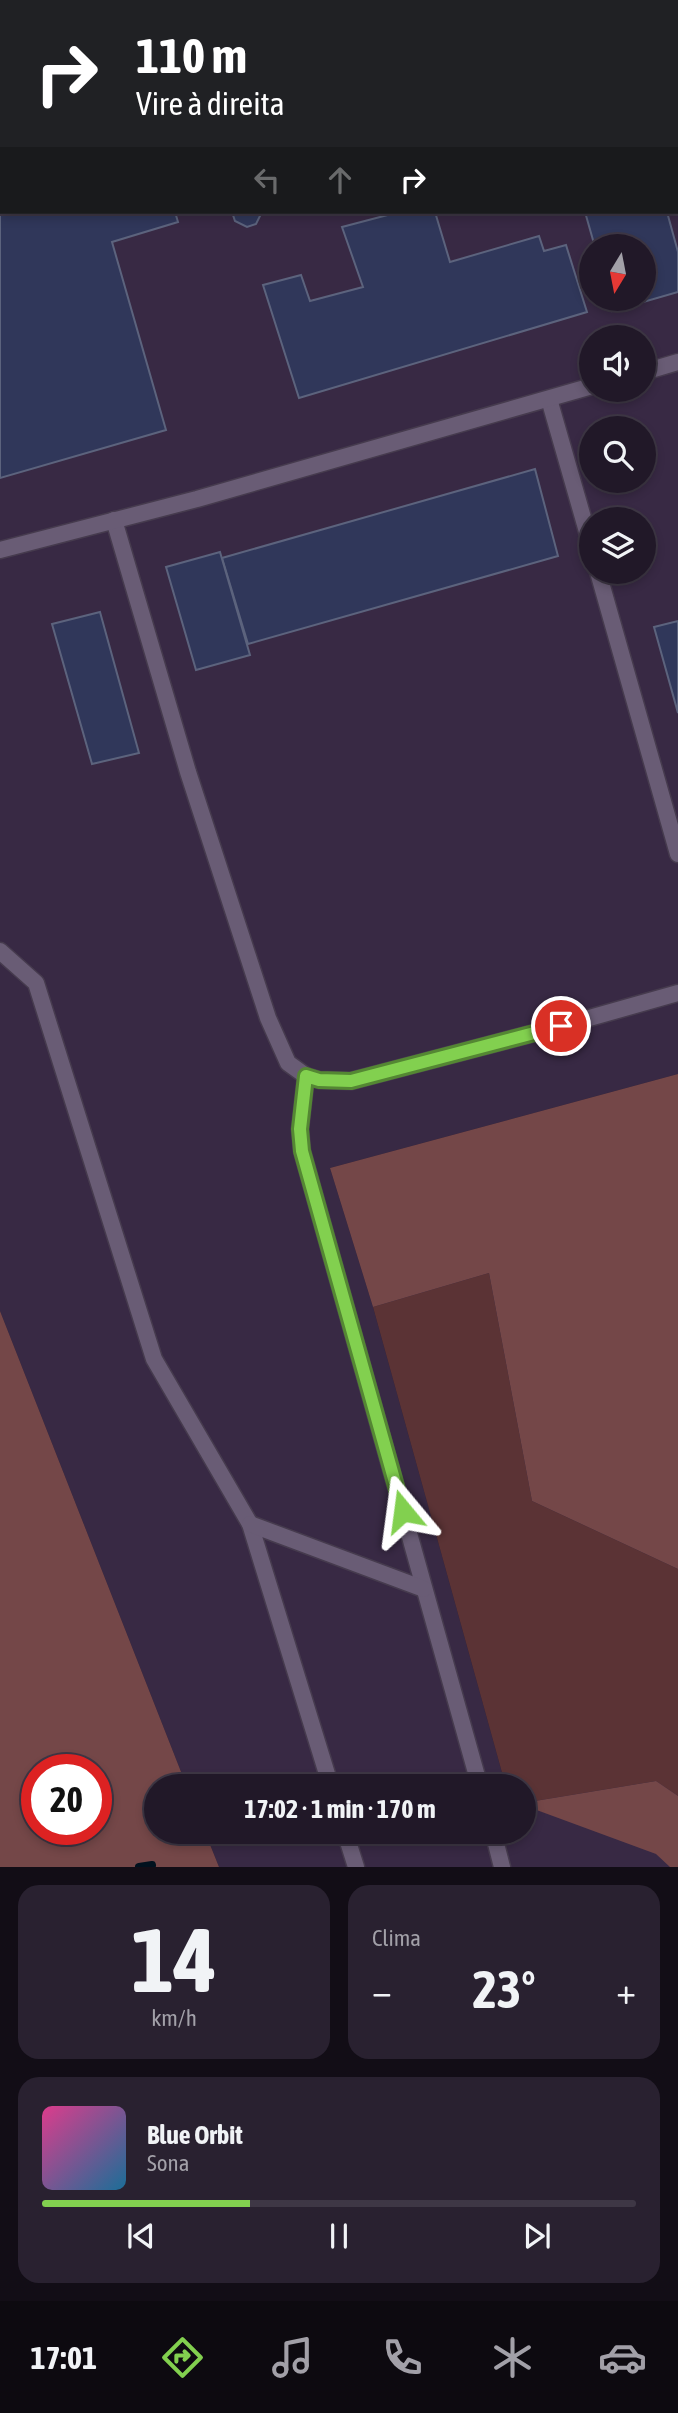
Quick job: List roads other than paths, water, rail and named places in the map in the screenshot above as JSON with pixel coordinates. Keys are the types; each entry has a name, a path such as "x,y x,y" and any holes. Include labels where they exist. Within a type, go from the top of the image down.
{"lane":[{"path":"656,368 678,362"},
{"path":"0,550 197,499 579,390"},
{"path":"549,399 580,507"},
{"path":"114,520 188,772 268,1018 288,1063 306,1076 319,1080 351,1081 678,992"},
{"path":"601,584 678,854"},
{"path":"0,951 36,984 154,1359 250,1524 327,1774"},
{"path":"306,1076 300,1129 302,1151 476,1774"},
{"path":"250,1524 425,1589"},
{"path":"349,1844 356,1867"},
{"path":"495,1844 502,1867"}],"waterway":[{"path":"139,1867 152,1865"}]}
